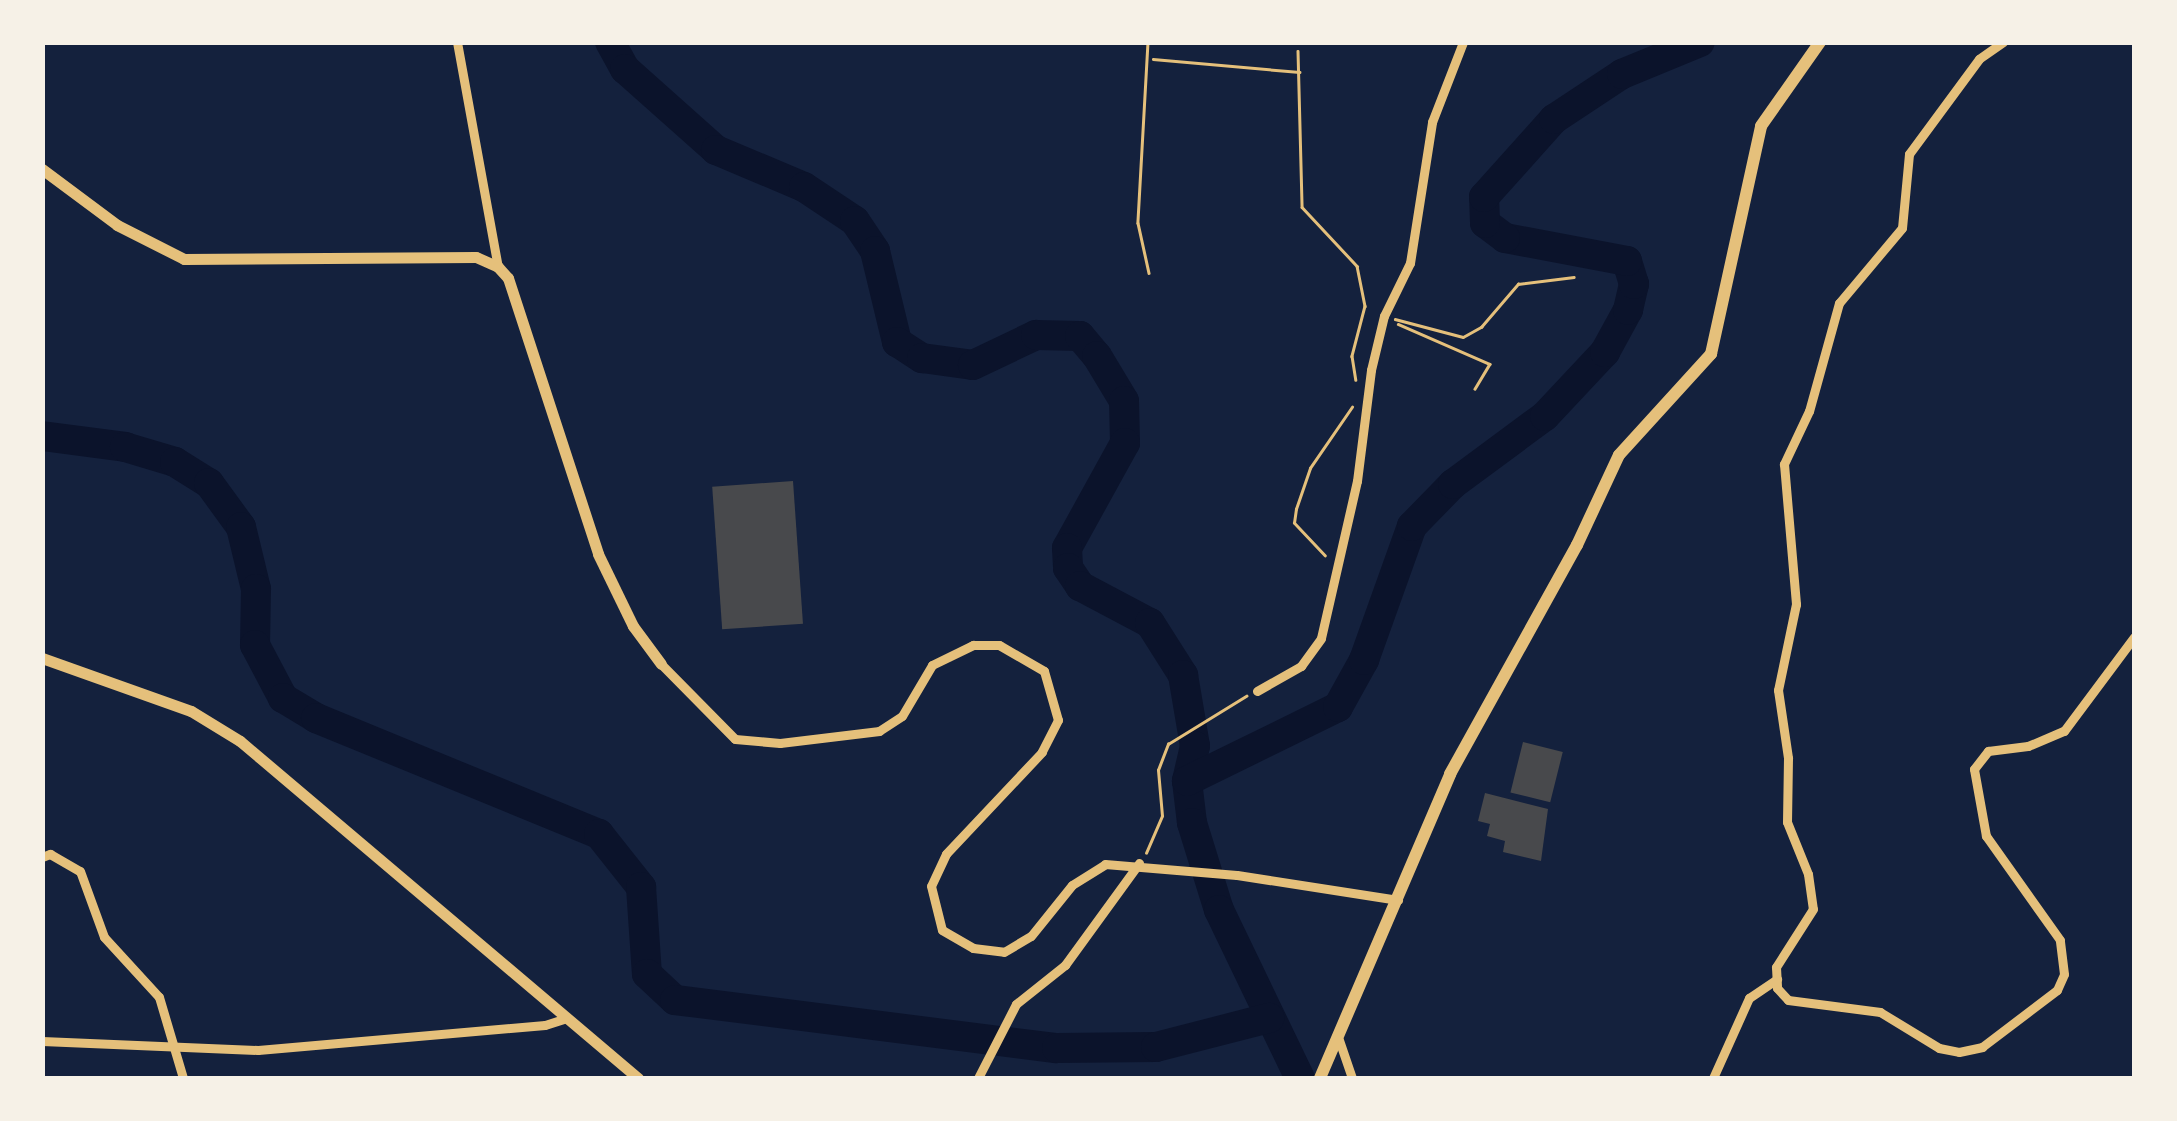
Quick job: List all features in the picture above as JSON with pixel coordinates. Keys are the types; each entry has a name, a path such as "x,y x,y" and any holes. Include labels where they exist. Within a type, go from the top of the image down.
{"main road":[{"path":"1320,1078 1450,774 1577,546 1619,455 1711,354 1761,126 1820,42"}],"street":[{"path":"457,42 498,266"},
{"path":"1257,691 1313,654 1336,568 1383,320 1410,263 1432,122 1462,42"},
{"path":"1714,1078 1749,998 1777,978 1786,944 1813,909 1808,874 1787,822 1788,758 1778,690 1796,604 1784,464 1808,411 1839,303 1902,228 1909,154 1978,59 2003,42"},
{"path":"42,169 117,225 184,259 437,256 476,257 498,266 508,278 598,554 633,626 661,664 735,740 780,743 880,731 902,716 932,665 974,645 1000,645 1028,657 1044,670 1058,720 1042,752 946,854 931,886 942,930 973,948 1004,952 1031,936 1072,885 1105,864 1237,875 1398,900"},
{"path":"1777,978 1788,1000 1880,1012 1939,1048 1959,1052 1982,1047 2011,1019 2047,1000 2064,974 2060,940 1986,836 1974,769 1988,750 2028,746 2064,731 2134,637"},
{"path":"42,658 191,711 240,740 638,1078"},
{"path":"42,857 50,854 80,871 104,937 159,997 179,1047 183,1078"},
{"path":"978,1078 1016,1004 1064,965 1139,864"},
{"path":"42,1042 179,1047 358,1043 567,1018"},
{"path":"1339,1040 1352,1078"}],"path":[{"path":"1148,42 1151,59 1138,157 1138,223 1149,273"},
{"path":"1298,51 1302,206 1357,266 1365,306 1352,356 1356,382"},
{"path":"1151,59 1299,72"},
{"path":"1383,320 1463,337 1481,327 1518,284 1574,277"},
{"path":"1383,320 1403,324 1490,364 1474,389"},
{"path":"1336,568 1294,523 1310,468 1356,398"},
{"path":"1139,864 1162,816 1158,770 1168,744 1257,691"}],"building":[{"path":"793,481 803,624 722,629 712,487"},
{"path":"1523,742 1563,752 1550,802 1510,792"},
{"path":"1485,793 1548,809 1541,861 1503,852 1505,841 1487,836 1490,824 1478,821"}],"waterway":[{"path":"610,42 625,69 716,150 804,187 855,221 875,251 897,342 922,358 973,365 1036,335 1080,336 1097,356 1124,401 1125,443 1067,548 1068,568 1080,586 1150,623 1183,675 1195,746 1187,781 1192,823 1219,910 1300,1078"},
{"path":"1187,781 1338,707 1364,660 1412,526 1453,484 1545,416 1605,352 1628,310 1634,284 1627,261 1505,238 1485,223 1484,197 1554,119 1622,74 1700,42"},
{"path":"42,436 125,447 175,462 209,483 241,527 256,589 255,645 283,698 316,718 599,834 641,887 647,974 675,1000 1057,1048 1156,1047 1269,1018"}]}
